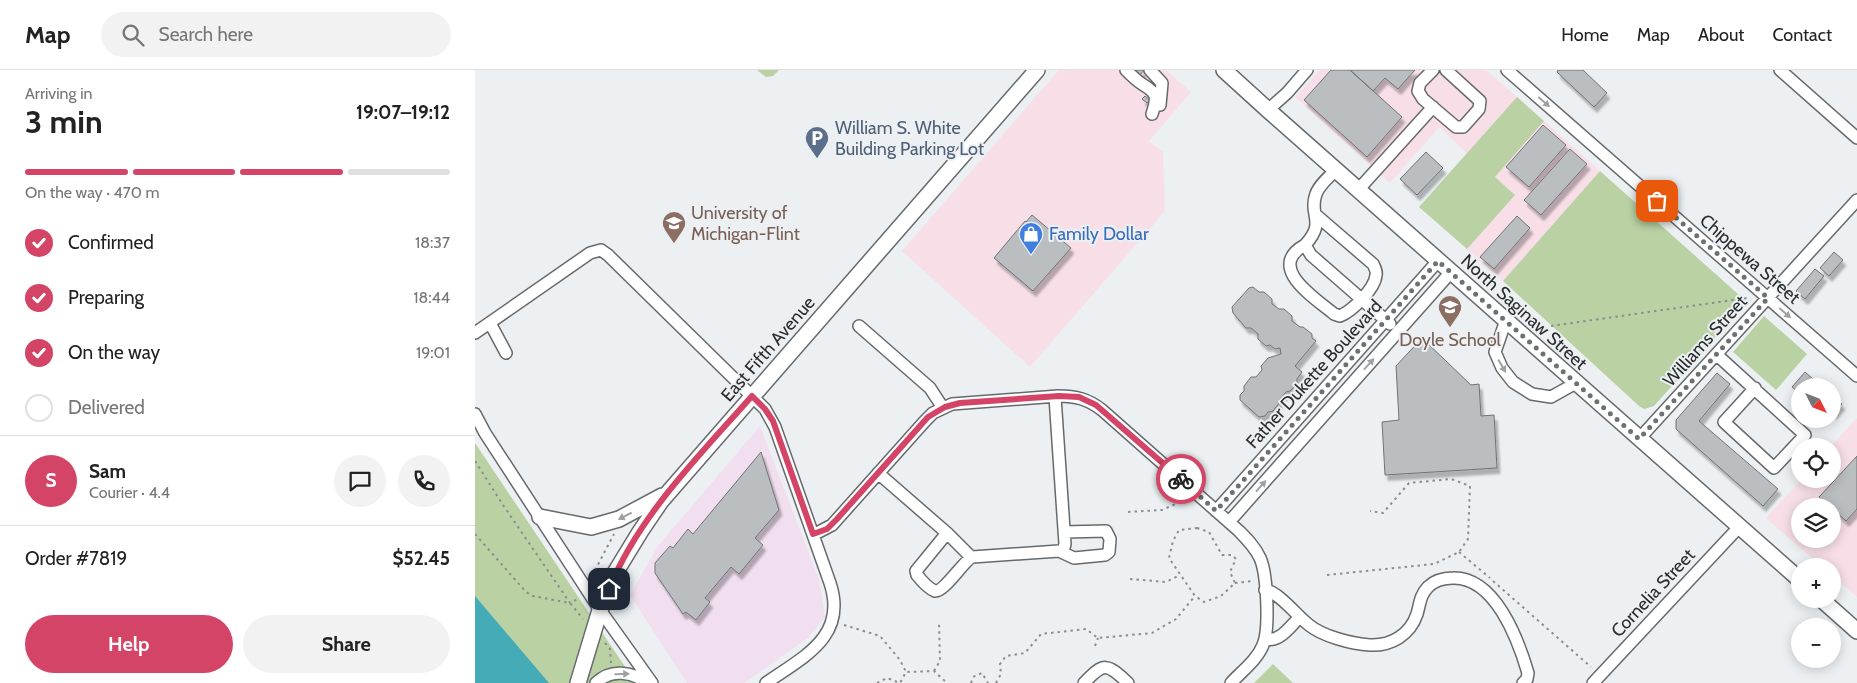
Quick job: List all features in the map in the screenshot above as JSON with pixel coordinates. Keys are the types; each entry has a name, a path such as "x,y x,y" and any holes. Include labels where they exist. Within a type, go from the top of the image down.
{"main road":[{"name":"East Fifth Avenue","path":"578,683 600,610 615,574 646,522 668,493 1037,70"},
{"name":"North Saginaw Street","path":"1224,70 1791,572"},
{"path":"540,516 591,527 619,519 668,493"},
{"path":"1831,608 1857,631"}],"street":[{"path":"1126,70 1141,83 1149,87 1155,94 1156,110 1162,98 1162,83 1150,70"},
{"path":"1433,70 1420,82 1418,91 1423,99 1456,128 1463,127 1479,109 1480,101 1446,70"},
{"name":"Chippewa Street","path":"1507,70 1857,376"},
{"path":"1780,70 1857,138"},
{"path":"1268,110 1287,93 1300,72"},
{"path":"1358,190 1433,107"},
{"path":"1316,215 1373,264 1377,274 1374,284 1349,312 1340,316 1334,314 1294,280 1290,271 1290,258 1297,249 1305,245 1313,237 1316,229 1314,200 1316,192 1335,170"},
{"name":"Williams Street","path":"1639,439 1857,200"},
{"path":"1305,245 1311,254 1399,332"},
{"path":"475,334 591,253 601,250 611,257 765,409 773,421 813,534 834,597 835,610 832,624 825,637 815,647 766,683"},
{"name":"Father Dukette Boulevard","path":"1216,511 1438,261"},
{"name":"Father Dukette Boulevard","path":"1229,522 1451,272"},
{"path":"1506,320 1495,352 1502,368 1513,382 1533,394 1551,397 1576,383"},
{"path":"490,323 505,354"},
{"path":"859,326 930,388 943,408"},
{"path":"1717,355 1755,388 1805,435 1774,468 1724,422 1755,388"},
{"path":"1055,397 1065,547 1063,551"},
{"path":"813,534 832,525 925,421 943,408 960,403 1079,397 1096,405 1229,522 1250,542 1259,556 1263,567 1265,590 1267,624 1265,639 1257,655 1231,683"},
{"path":"475,414 485,433 600,610 650,683"},
{"path":"1292,424 1305,436"},
{"path":"1266,455 1279,466"},
{"path":"878,473 947,533 971,557"},
{"name":"Cornelia Street","path":"1597,679 1739,527"},
{"path":"947,533 917,568 916,573 932,589 938,591 971,557 1063,551 1071,558 1102,556 1109,552 1109,535 1103,530 1064,532"},
{"path":"1265,590 1275,594 1316,630 1347,642 1365,645 1385,644 1399,638 1417,616 1423,593 1432,583 1448,578 1466,580 1475,584 1487,594 1504,613 1528,673 1527,679 1523,683"},
{"path":"1265,639 1279,638 1300,617"},
{"path":"1084,683 1097,669 1106,667 1113,669 1128,683"},
{"path":"596,683 611,674 624,673 637,676 650,683"}],"path":[{"path":"1551,326 1747,298"},
{"path":"1327,575 1434,564 1459,552 1468,539 1470,486 1451,479 1409,483 1383,512 1370,511"},
{"path":"1128,512 1162,510 1182,501"},
{"path":"1235,583 1230,572 1236,559 1232,555 1222,555 1209,532 1197,528 1179,530 1173,541 1169,558 1195,596 1204,602 1221,596 1235,583 1252,581"},
{"path":"475,534 525,592 533,596 570,603"},
{"path":"1459,552 1597,679"},
{"path":"1130,579 1166,582 1180,575"},
{"path":"996,683 1001,674 1000,664 1006,656 1025,653 1041,634 1086,629 1098,638 1152,633 1176,619 1195,596"},
{"path":"934,671 940,662 939,622"},
{"path":"845,625 880,636 900,660 906,672"},
{"path":"1095,646 1098,638"},
{"path":"906,672 934,671 947,683"},
{"path":"877,683 887,678 900,683 906,672"},
{"path":"971,683 973,678 982,673 989,683"}],"shaded area":[{"path":"1059,70 1166,70 1191,92 1149,141 1163,152 1165,211 1030,367 902,251"},
{"path":"1320,70 1486,70 1517,97 1467,153 1439,127 1390,183 1295,97"},
{"path":"1544,121 1600,171 1503,281 1467,249 1514,195 1494,177"},
{"path":"1857,418 1857,597 1841,583 1841,558 1812,558 1800,548 1841,548 1841,498 1791,498 1791,540 1766,518 1794,488 1841,488 1841,438 1838,438"},
{"path":"760,426 820,582 825,617 808,638 744,683 687,683 630,595 658,546"}],"green space":[{"path":"757,70 779,70 773,76 766,77"},
{"path":"1517,97 1544,121 1495,177 1515,195 1467,249 1419,207"},
{"path":"1600,171 1747,302 1654,406 1644,409 1503,281"},
{"path":"1764,316 1807,354 1776,390 1733,352"},
{"path":"475,443 636,683 475,683"},
{"path":"1273,664 1293,683 1254,683"}],"water":[{"path":"475,596 549,683 475,683"}],"building":[{"path":"1134,70 1144,70 1140,75"},
{"path":"1331,70 1350,70 1402,117 1367,157 1304,100"},
{"path":"1350,70 1415,70 1398,89 1385,78 1373,91"},
{"path":"1558,70 1583,70 1607,93 1594,107 1557,72"},
{"path":"1145,96 1150,100 1147,103 1142,99"},
{"path":"1543,125 1566,145 1529,187 1506,167"},
{"path":"1570,149 1587,164 1541,215 1524,200"},
{"path":"1426,152 1443,168 1417,195 1400,179"},
{"name":"Family Dollar","path":"1032,215 1071,248 1033,291 994,258"},
{"path":"1517,216 1530,228 1494,269 1480,257"},
{"path":"1834,252 1843,260 1829,276 1820,268"},
{"path":"1815,269 1824,276 1805,299 1796,291"},
{"path":"1253,287 1259,292 1264,292 1272,299 1272,304 1279,309 1284,309 1292,316 1292,321 1312,334 1312,338 1316,341 1295,366 1302,372 1297,379 1297,383 1280,399 1273,411 1259,417 1240,400 1240,395 1251,377 1256,377 1262,370 1261,366 1268,358 1281,354 1280,348 1275,349 1270,345 1266,346 1258,339 1258,334 1251,328 1246,328 1233,313 1232,307 1249,288"},
{"path":"1422,338 1471,385 1479,384 1481,416 1494,415 1497,468 1385,475 1382,422 1399,420 1396,366"},
{"path":"1805,372 1812,378 1800,378"},
{"path":"1717,373 1730,384 1699,421 1778,489 1763,506 1676,429 1676,420"},
{"path":"761,452 779,510 755,538 763,545 739,574 731,567 705,598 710,602 696,620 686,612 683,614 655,573 655,563 670,546 673,548 688,529 693,534"},
{"path":"1857,456 1857,509 1846,521 1841,516 1841,498 1819,497 1827,488 1841,488 1841,473"}],"way so far":[{"path":"1181,479 1216,511 1438,261 1639,439 1768,298 1657,201"}],"place":[{"name":"William S. White Building Parking Lot","path":"817,159"},
{"name":"University of Michigan-Flint","path":"674,244"},
{"name":"Family Dollar","path":"1031,255"},
{"name":"Doyle School","path":"1450,328"}],"route":[{"path":"609,589 615,574 629,550 661,501 752,396 765,409 773,421 813,534 832,525 928,417 952,404 1059,396 1079,397 1096,405 1181,479"}]}
